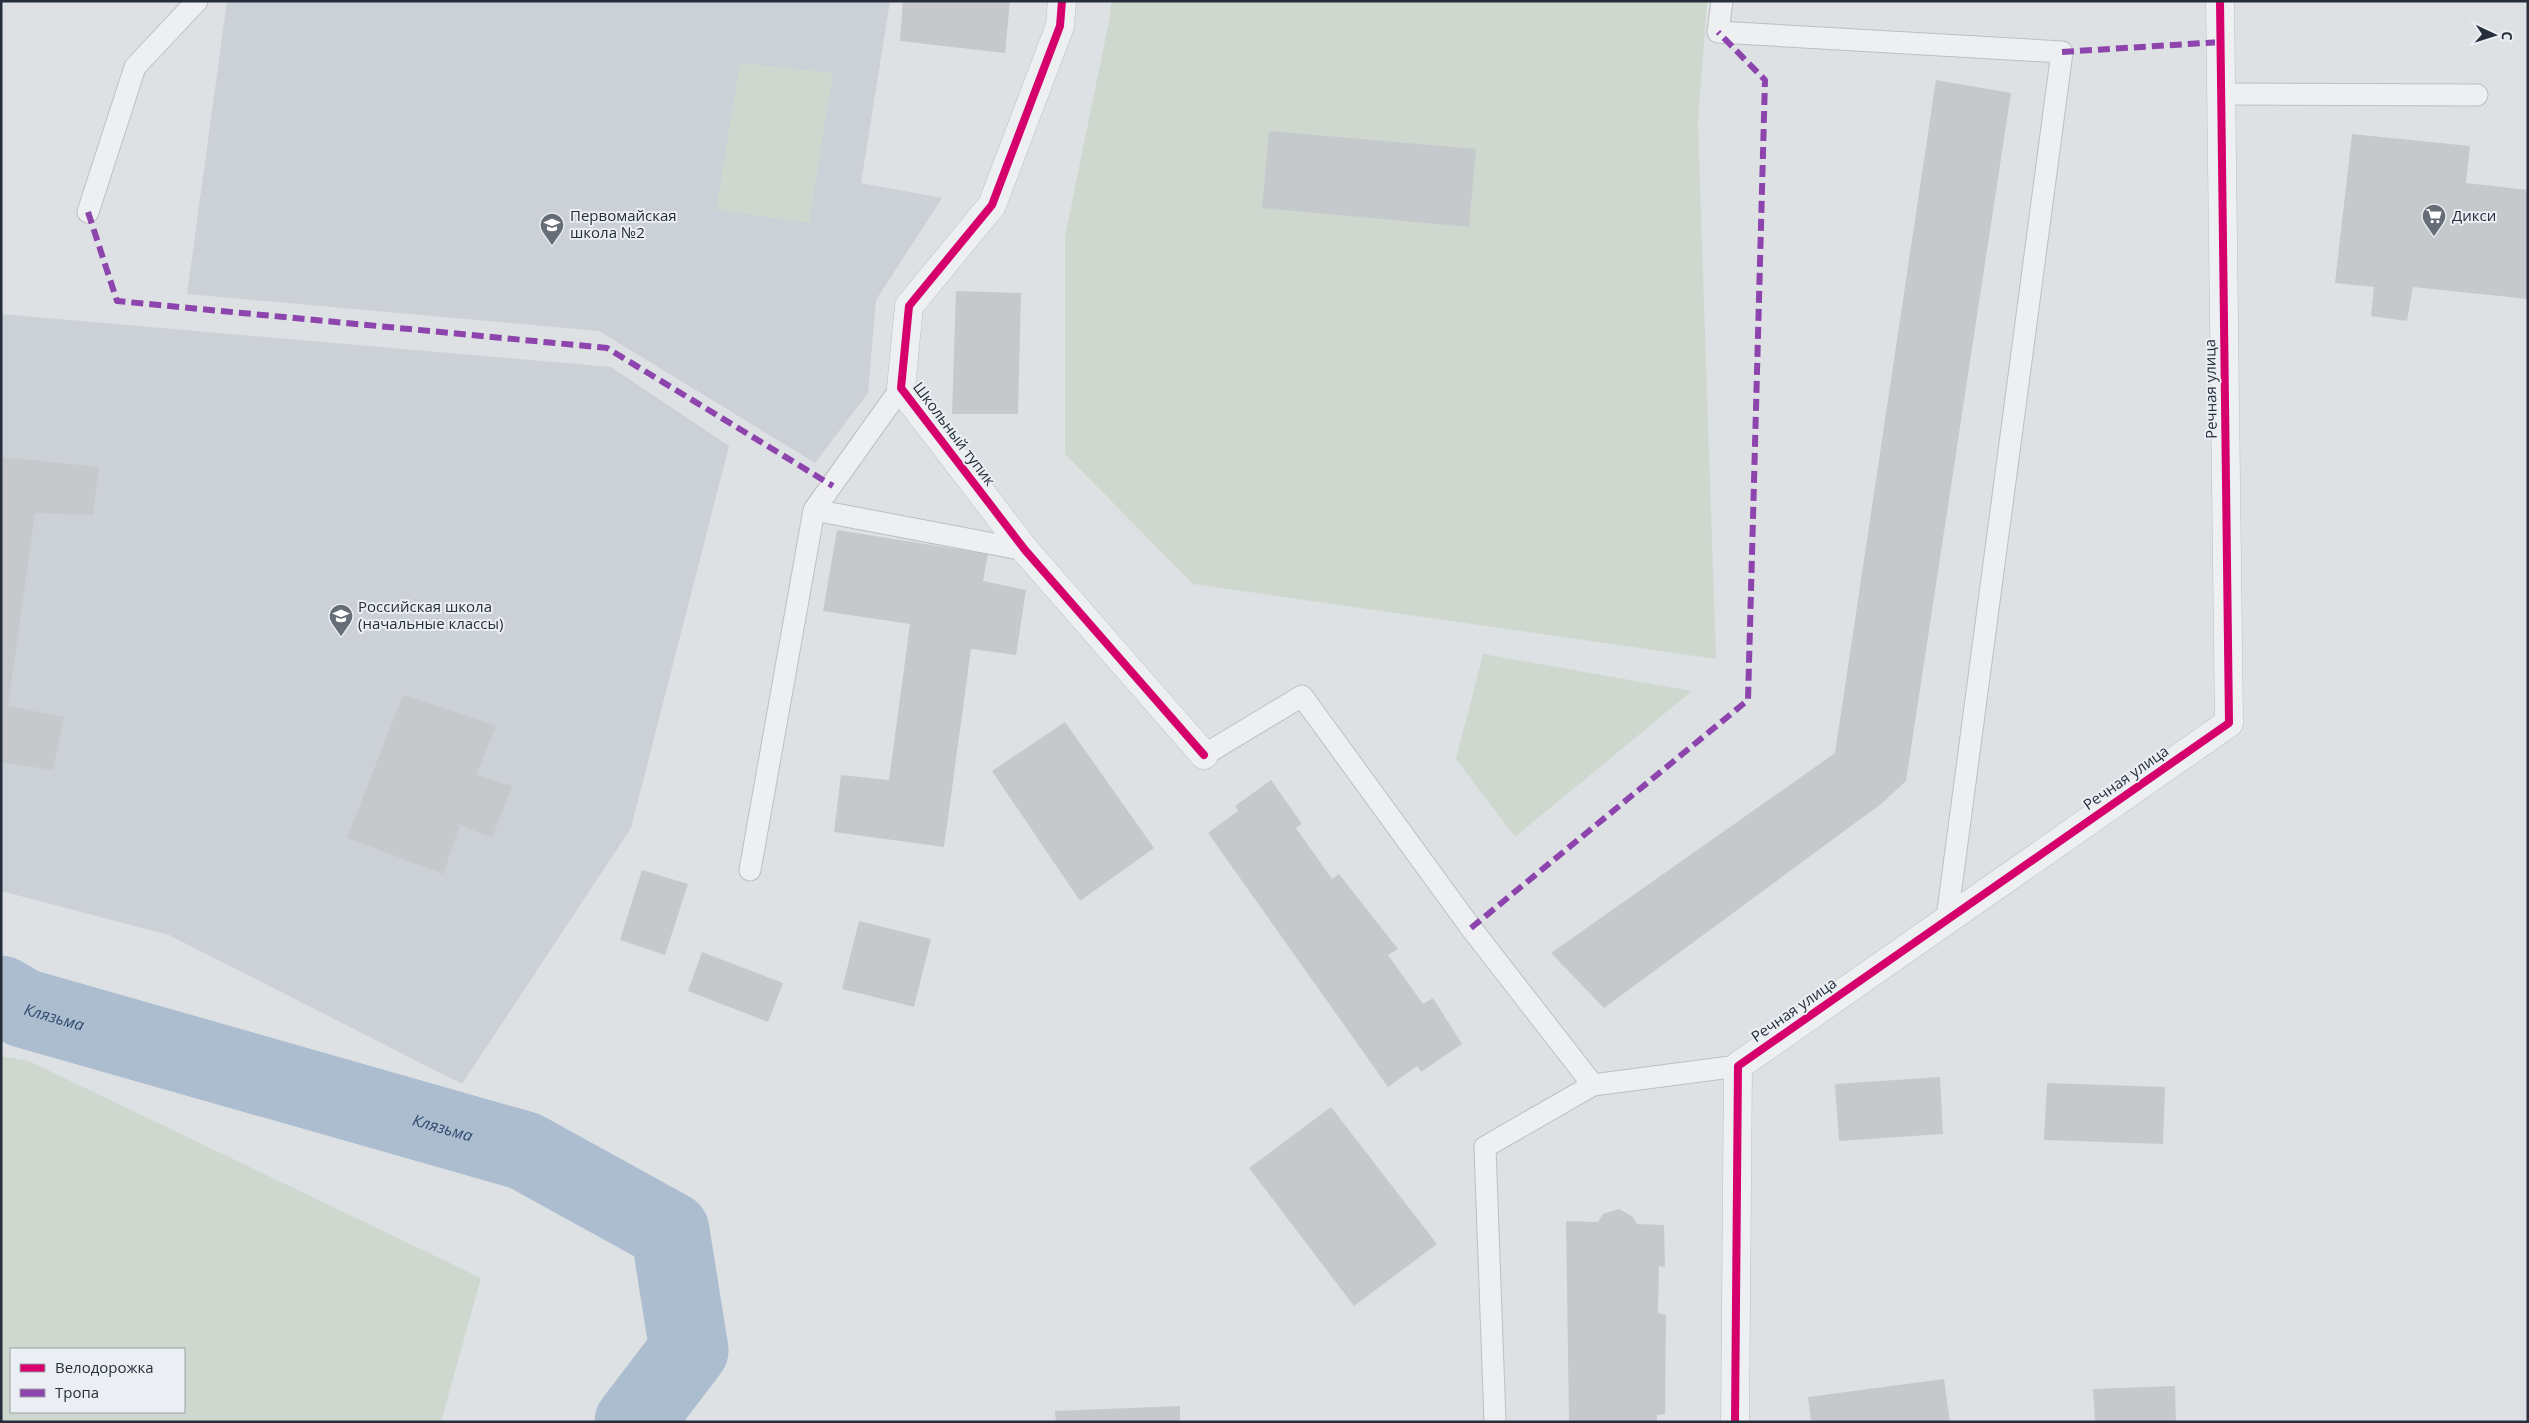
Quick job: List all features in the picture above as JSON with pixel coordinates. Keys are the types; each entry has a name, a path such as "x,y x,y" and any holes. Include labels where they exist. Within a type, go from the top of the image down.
{"street":[{"name":"Школьный тупик","path":"1062,1 1060,26 992,205 909,306 901,388 1025,550 1204,755"},
{"name":"Речная улица","path":"1738,1066 1947,918 2228,724 2220,1"},
{"path":"1735,1422 1738,1066"}],"lane":[{"path":"88,212 135,67 197,1"},
{"path":"1722,1 1718,32 2062,52 1947,918"},
{"path":"2221,94 2477,95"},
{"path":"750,870 814,510 901,388"},
{"path":"814,510 1025,550"},
{"path":"1204,755 1302,696 1470,928 1593,1085"},
{"path":"1495,1422 1485,1147 1593,1085 1738,1066"}],"shaded area":[{"name":"Первомайская школа №2","path":"227,1 890,1 861,183 942,198 876,300 868,393 815,463 599,331 187,294"},
{"path":"1111,1 1707,1 1698,123 1716,659 1193,584 1065,454 1065,236 1110,16"},
{"path":"740,63 833,73 809,223 716,210"},
{"name":"Российская школа (начальные классы)","path":"1,314 611,367 729,446 631,828 462,1084 169,935 1,891"},
{"path":"1483,654 1692,691 1515,837 1456,759"},
{"path":"1,1056 29,1061 481,1278 441,1422 1,1422"}],"building":[{"path":"903,1 1010,1 1005,53 900,41"},
{"path":"1936,80 2011,93 1906,781 1881,804 1604,1008 1551,953 1835,753"},
{"path":"1269,131 1476,149 1469,227 1262,208"},
{"name":"Дикси","path":"2352,134 2470,146 2466,183 2528,190 2528,299 2413,287 2407,321 2371,316 2374,287 2335,283"},
{"path":"956,291 1021,293 1018,414 952,414"},
{"path":"1,457 99,467 93,515 35,513 8,706 64,717 53,770 1,762"},
{"path":"837,530 988,554 983,581 1026,590 1016,655 971,649 944,847 834,832 841,775 889,780 910,624 823,611"},
{"path":"403,695 496,726 476,775 512,786 492,838 460,825 443,874 347,838"},
{"path":"1065,722 1154,848 1080,901 992,771"},
{"path":"1271,780 1302,824 1296,828 1332,879 1339,874 1398,949 1388,955 1423,1004 1433,998 1462,1044 1421,1072 1417,1066 1388,1087 1208,833 1238,811 1235,806"},
{"path":"642,870 688,884 665,955 620,940"},
{"path":"859,921 931,939 914,1007 842,989"},
{"path":"702,952 783,983 768,1022 688,991"},
{"path":"1940,1077 1943,1134 1839,1141 1835,1084"},
{"path":"2047,1083 2165,1087 2163,1144 2044,1140"},
{"path":"1331,1107 1437,1244 1354,1306 1249,1168"},
{"path":"1619,1209 1633,1217 1637,1224 1664,1225 1665,1267 1659,1266 1658,1313 1666,1315 1665,1414 1657,1415 1657,1422 1569,1422 1566,1221 1598,1222 1603,1214"},
{"path":"1944,1379 1950,1422 1811,1422 1808,1397"},
{"path":"2175,1386 2176,1422 2095,1422 2093,1389"},
{"path":"1180,1406 1180,1422 1056,1422 1055,1411"}],"waterway":[{"name":"Клязьма","path":"1,995 23,1008 525,1151 670,1231 689,1350 634,1422"}],"marked path":[{"path":"1471,928 1748,700 1765,80 1718,32"},
{"path":"2062,52 2220,42"},
{"path":"88,212 117,301 607,348 833,486"}],"cycle path":[{"path":"1062,1 1060,26 992,205 909,306 901,388 1025,550 1204,755"},
{"path":"1735,1422 1738,1066 2229,723 2220,1"}],"place":[{"name":"Дикси","path":"2434,237"},
{"name":"Первомайская школа №2","path":"552,246"},
{"name":"Российская школа (начальные классы)","path":"341,637"}]}
